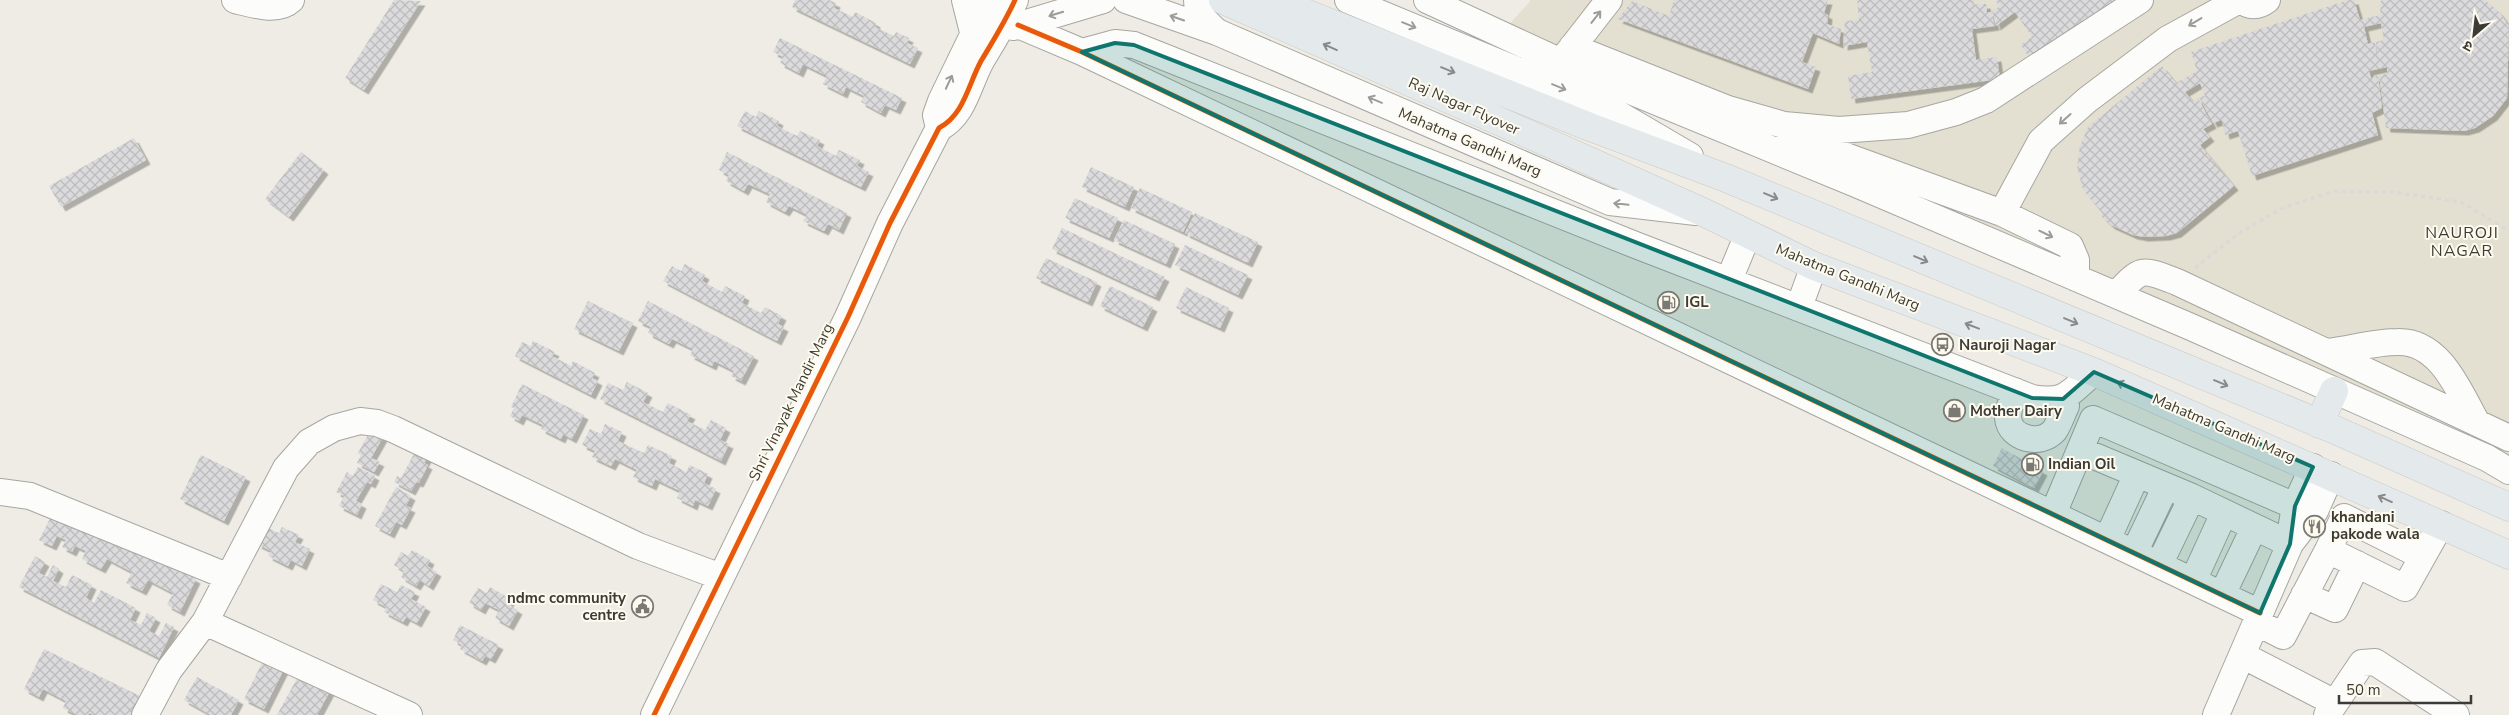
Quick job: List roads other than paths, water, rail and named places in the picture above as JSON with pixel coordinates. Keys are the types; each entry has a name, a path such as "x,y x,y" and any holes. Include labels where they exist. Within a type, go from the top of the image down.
{"main road":[{"name":"Raj Nagar Flyover","path":"1223,0 1704,213"},
{"name":"Raj Nagar Flyover","path":"1273,0 1590,127 1726,178"},
{"path":"1726,178 2320,424 2509,507"},
{"name":"Mahatma Gandhi Marg","path":"1704,213 1814,266 2094,372 2509,555"},
{"path":"2320,424 2334,391"}],"street":[{"path":"235,0 274,7 286,5 292,0"},
{"path":"965,0 973,32"},
{"path":"938,128 936,116 941,101 990,0"},
{"name":"Shri Vinayak Mandir Marg","path":"654,715 938,128 950,123 960,108 981,62 1010,28 1015,0"},
{"path":"1010,28 1103,0"},
{"name":"Mahatma Gandhi Marg","path":"1126,0 1218,32 1610,202 1704,213"},
{"path":"1197,0 1197,6 1204,21 1218,32"},
{"path":"1348,0 1388,7 1608,108 1726,178"},
{"path":"1427,0 1566,55 2002,213 2070,246 2076,260 2076,278"},
{"path":"1566,55 1609,0"},
{"path":"1566,55 1784,125 1839,130 1908,125 1956,112 1986,100 2140,0"},
{"path":"2002,213 2041,141 2087,100 2168,39 2240,0 2251,5 2257,5 2267,0"},
{"path":"1010,28 1082,52 2053,514 2222,595 2283,636 2344,517 2422,556"},
{"path":"1082,52 1115,42 1134,45 1638,246 2032,398 2061,403 2093,419 2295,506"},
{"path":"1566,55 1856,184 2116,295 2487,458 2509,471"},
{"path":"1638,246 1654,207"},
{"path":"1729,280 1748,234"},
{"path":"1798,307 1814,266"},
{"path":"2116,295 2136,274 2148,271 2177,282 2509,438"},
{"path":"2328,352 2401,342 2423,349 2438,360 2452,378 2476,421"},
{"path":"2015,391 2008,415 2009,424 2014,431 2035,440 2045,438 2054,430 2063,399 2094,372"},
{"path":"2053,514 2093,419"},
{"path":"145,715 169,670 205,622 286,468 309,442 334,428 360,421 377,423 392,428 638,546 721,576"},
{"path":"2080,450 2192,497 2290,544"},
{"path":"2290,544 2295,506 2322,471"},
{"path":"2216,715 2290,544 2315,511 2322,471"},
{"path":"2107,540 2137,474"},
{"path":"2134,553 2166,486"},
{"path":"0,492 30,496 229,576"},
{"path":"2159,565 2192,497"},
{"path":"2193,581 2224,513"},
{"path":"2328,550 2405,588 2441,524"},
{"path":"2222,595 2254,528"},
{"path":"2304,595 2335,609 2357,564"},
{"path":"205,622 409,715"},
{"path":"2242,655 2331,709 2362,663 2375,662 2456,715"}],"place":[{"name":"IGL","path":"1669,302"},
{"name":"Nauroji Nagar","path":"1943,345"},
{"name":"Mother Dairy","path":"1954,411"},
{"name":"Indian Oil","path":"2032,464"},
{"name":"khandani pakode wala","path":"2315,526"},
{"name":"ndmc community centre","path":"642,607"}],"district":[{"name":"NAUROJI NAGAR","path":"2462,241"}]}
